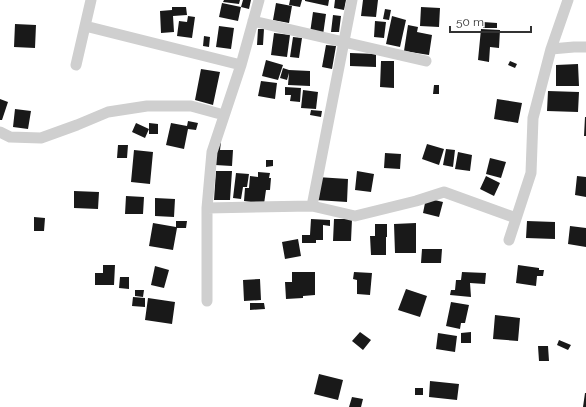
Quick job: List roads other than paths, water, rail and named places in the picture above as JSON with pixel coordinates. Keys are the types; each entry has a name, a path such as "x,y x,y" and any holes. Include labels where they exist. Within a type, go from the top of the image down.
{"street":[{"path":"76,65 91,0"},
{"path":"207,301 207,208 212,152 242,65 259,0"},
{"path":"312,206 352,0"},
{"path":"509,240 530,173 533,118 551,49 568,0"},
{"path":"253,21 426,61"},
{"path":"85,26 242,65"},
{"path":"551,49 586,47"},
{"path":"0,132 10,137 41,138 108,112 147,106 191,106 224,115"},
{"path":"207,208 312,206 355,216 444,192 516,218"}]}
